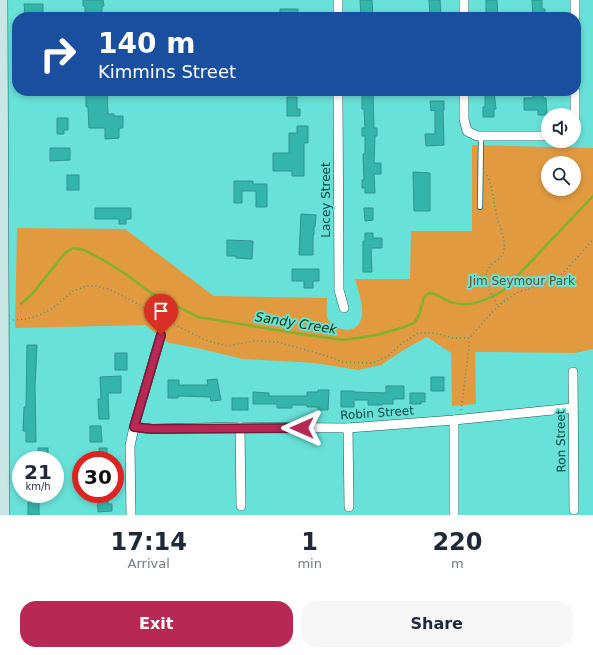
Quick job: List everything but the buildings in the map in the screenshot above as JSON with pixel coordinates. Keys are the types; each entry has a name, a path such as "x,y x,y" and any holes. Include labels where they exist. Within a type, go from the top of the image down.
{"street":[{"path":"1,0 3,515"},
{"path":"338,0 338,12"},
{"path":"464,0 464,12"},
{"path":"575,0 575,12"},
{"name":"Lacey Street","path":"338,96 339,290 344,308"},
{"path":"464,96 464,119 468,131 477,136 541,136"},
{"path":"575,96 576,108"},
{"path":"131,515 130,446 134,427 161,335"},
{"name":"Ron Street","path":"572,372 574,510"},
{"name":"Robin Street","path":"134,427 152,429 348,428 454,420 573,408"},
{"path":"454,420 454,515"},
{"path":"240,428 241,506"},
{"path":"348,428 349,507"}],"lane":[{"path":"480,207 481,136"}],"path":[{"path":"486,173 492,186 496,215 505,243 504,251 500,258 486,270 487,285 498,307"},
{"path":"454,420 461,410 470,338 498,307 515,294 552,281 562,274 593,239"},
{"path":"3,319 27,319 40,315 53,308 73,291 86,286 96,286 114,292 205,340 227,346 255,341 278,342 343,362 373,363 388,356 401,344 418,333 435,333 454,338 470,338"}],"green space":[{"name":"Jim Seymour Park","path":"472,145 541,147 541,148 593,148 593,349 575,353 475,352 476,404 452,406 451,353 427,337 381,365 358,370 315,363 243,359 169,343 145,325 15,328 17,228 125,229 214,296 327,298 327,317 329,321 337,328 348,330 357,326 362,317 361,300 355,279 410,279 411,231 472,231"}],"waterway":[{"name":"Sandy Creek","path":"21,304 33,293 65,253 73,248 84,250 105,261 151,293 198,317 343,340 377,335 414,323 419,315 424,297 429,293 436,294 454,303 469,304 483,301 504,290 593,196"}],"route":[{"path":"161,335 134,427 152,429 302,428"}]}
